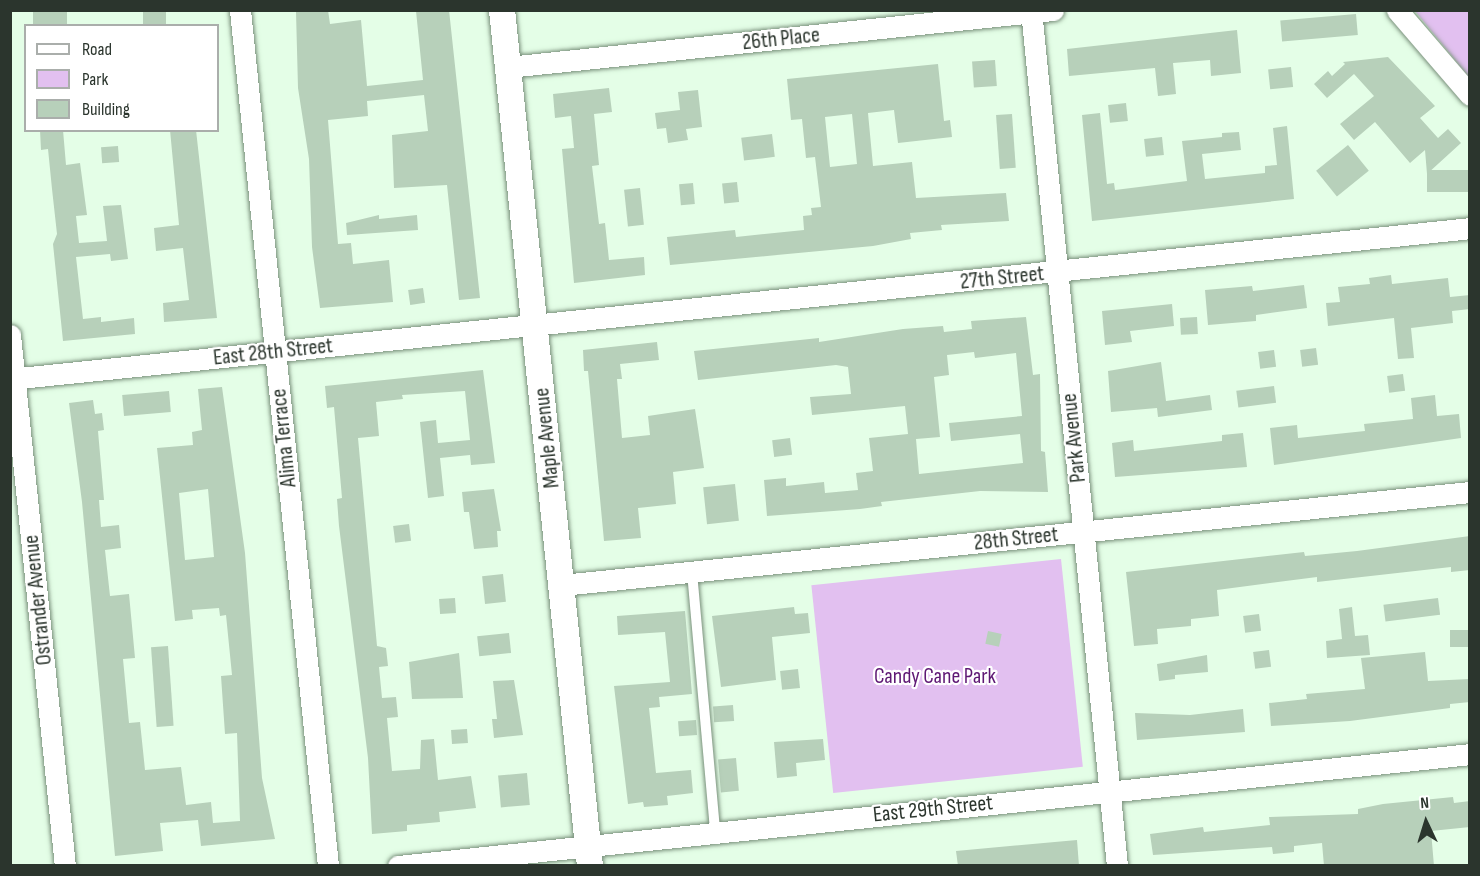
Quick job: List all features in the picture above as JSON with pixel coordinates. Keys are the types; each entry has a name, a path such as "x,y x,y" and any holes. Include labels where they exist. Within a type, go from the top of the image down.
{"street":[{"name":"Alima Terrace","path":"240,10 328,866"},
{"name":"Maple Avenue","path":"502,10 589,855"},
{"name":"26th Place","path":"508,67 1053,10"},
{"path":"1397,10 1470,94"},
{"name":"Park Avenue","path":"1031,12 1117,866"},
{"name":"27th Street","path":"535,326 1470,228"},
{"name":"East 28th Street","path":"13,379 535,326"},
{"name":"Ostrander Avenue","path":"10,335 65,866"},
{"name":"28th Street","path":"562,585 1470,492"},
{"name":"East 29th Street","path":"398,866 589,855 715,832 1470,754"}],"lane":[{"path":"692,572 715,832"}],"green space":[{"path":"1415,11 1469,11 1469,77"},
{"name":"Candy Cane Park","path":"1061,559 1083,767 833,793 811,585"}],"building":[{"path":"33,10 67,10 67,24 33,24"},
{"path":"143,10 166,10 166,24 143,24"},
{"path":"328,10 330,24 361,20 367,86 423,80 416,11 449,10 480,298 459,300 447,185 394,188 392,135 428,131 424,95 367,101 368,116 328,120 338,244 351,243 353,264 389,260 393,302 320,308 312,247 309,159 298,88 296,12"},
{"path":"1356,14 1358,35 1282,42 1280,21"},
{"path":"1237,30 1241,73 1211,76 1210,60 1173,63 1176,94 1158,96 1155,68 1069,76 1067,49"},
{"path":"1388,57 1435,106 1420,118 1438,138 1448,129 1461,143 1427,174 1425,150 1410,163 1375,122 1354,140 1340,124 1374,96 1354,74 1327,98 1314,84 1328,71 1332,76 1345,64 1343,62"},
{"path":"995,60 997,86 974,88 972,62"},
{"path":"938,64 944,121 950,120 952,137 898,143 894,110 868,113 873,166 912,162 916,198 1006,193 1009,221 941,225 942,230 910,233 911,239 873,246 670,265 667,237 735,230 736,237 804,230 803,216 812,215 811,208 821,207 815,157 806,158 802,119 791,120 787,79","holes":["852,114 857,164 830,167 825,117"]},
{"path":"1291,67 1293,87 1270,89 1268,69"},
{"path":"609,88 612,112 594,114 599,165 592,166 599,224 605,223 609,260 644,257 645,275 574,283 562,149 574,148 571,116 555,118 553,94"},
{"path":"698,90 702,127 686,129 688,140 668,143 666,128 657,129 655,113 680,110 678,92"},
{"path":"1126,103 1128,121 1110,123 1108,105"},
{"path":"1100,113 1107,184 1114,183 1115,190 1187,181 1182,141 1222,137 1222,133 1239,132 1241,150 1202,154 1205,179 1265,173 1265,166 1277,165 1273,128 1287,126 1294,199 1092,221 1082,115"},
{"path":"1012,114 1016,168 1000,169 996,115"},
{"path":"40,132 63,132 66,165 80,163 87,215 76,216 79,243 107,241 103,206 121,205 128,259 111,261 110,254 76,257 83,319 101,317 101,322 134,318 135,334 63,341 53,244 57,234 48,149 41,150"},
{"path":"170,132 196,132 217,318 164,322 163,303 189,300 183,248 156,251 154,228 179,225"},
{"path":"772,134 775,157 744,161 741,138"},
{"path":"1162,137 1164,155 1146,157 1144,139"},
{"path":"1348,145 1369,171 1337,196 1316,171"},
{"path":"118,146 119,162 102,163 101,147"},
{"path":"1427,170 1470,170 1470,192 1427,192"},
{"path":"737,182 739,202 724,203 722,184"},
{"path":"693,183 695,204 681,205 679,184"},
{"path":"640,188 644,225 628,226 624,190"},
{"path":"379,215 379,219 417,215 418,230 347,235 346,223"},
{"path":"1391,275 1392,284 1448,278 1450,297 1470,295 1470,309 1452,311 1453,323 1411,328 1414,358 1398,359 1394,318 1328,326 1326,303 1340,302 1338,287 1370,284 1369,278"},
{"path":"1304,285 1307,308 1256,315 1256,321 1208,325 1205,290 1252,286 1253,291"},
{"path":"423,288 425,303 410,305 408,290"},
{"path":"1172,304 1174,326 1130,331 1132,342 1105,345 1102,311"},
{"path":"1026,317 1033,375 1040,374 1041,451 1045,452 1048,492 980,491 881,502 882,506 860,509 767,516 764,480 786,478 786,486 824,482 825,493 858,490 856,473 873,471 869,438 908,434 905,406 812,415 810,397 851,394 848,367 836,365 698,380 694,351 819,338 819,342 903,329 943,326 944,332 972,329 971,321","holes":["974,352 975,358 1016,353 1022,416 949,423 951,441 1020,434 1023,463 919,474 916,439 940,437 934,377 949,375 947,355"]},
{"path":"1197,317 1198,334 1181,335 1180,318"},
{"path":"657,342 659,360 620,364 622,379 617,379 622,438 650,435 648,416 695,409 704,468 673,472 676,504 638,508 641,538 604,541 588,371 584,371 583,350"},
{"path":"1316,348 1318,365 1302,367 1300,350"},
{"path":"1274,350 1276,367 1260,369 1258,352"},
{"path":"1161,362 1166,401 1210,395 1212,410 1158,417 1157,408 1111,412 1108,371"},
{"path":"483,370 495,463 471,465 470,455 440,458 444,496 428,498 420,422 436,420 438,443 470,440 465,391 402,395 403,399 376,402 379,436 358,438 377,646 386,648 388,666 379,667 382,698 396,697 398,717 387,718 392,771 420,769 421,740 434,739 438,780 471,776 476,808 439,812 440,822 407,825 407,831 372,834 368,758 339,526 337,499 342,498 334,407 327,408 325,386"},
{"path":"1403,374 1405,391 1389,393 1387,376"},
{"path":"1274,386 1276,403 1238,408 1236,391"},
{"path":"222,387 245,553 262,778 275,839 201,846 198,820 160,823 163,851 115,856 82,502 69,403 93,400 95,414 102,413 104,430 98,431 104,500 99,500 101,527 119,525 121,548 105,550 110,596 129,594 135,658 123,659 129,723 140,722 145,770 181,767 186,805 211,802 213,823 240,821 237,733 225,734 221,676 232,675 226,615 220,616 219,608 192,610 193,619 175,621 157,448 193,445 192,432 202,430 198,389","holes":["208,489 214,557 185,560 179,493"]},
{"path":"169,391 171,412 124,416 122,395"},
{"path":"1435,395 1437,416 1459,414 1461,438 1274,465 1270,428 1297,425 1298,438 1365,431 1364,424 1413,419 1411,398"},
{"path":"1243,433 1247,467 1115,477 1112,443 1133,440 1134,451 1222,441 1222,435"},
{"path":"790,438 792,455 774,457 772,440"},
{"path":"735,484 739,521 707,524 703,487"},
{"path":"494,489 501,531 497,531 498,547 474,549 469,512 464,512 462,492"},
{"path":"409,524 411,541 395,543 393,526"},
{"path":"1470,536 1470,570 1451,572 1451,567 1317,582 1317,577 1217,590 1219,616 1191,619 1191,626 1157,629 1158,644 1134,646 1126,572 1304,552 1305,556 1357,551"},
{"path":"503,574 506,602 485,604 482,576"},
{"path":"455,598 456,613 440,614 439,599"},
{"path":"1438,598 1440,615 1385,622 1383,605"},
{"path":"794,607 795,614 808,613 810,633 772,637 776,680 721,687 712,616"},
{"path":"1352,607 1355,636 1368,635 1370,655 1327,658 1326,641 1342,639 1339,609"},
{"path":"685,611 692,694 659,697 660,707 649,708 656,773 691,770 693,793 667,796 668,805 644,807 643,802 628,804 614,686 670,682 665,632 618,635 617,616"},
{"path":"1259,614 1261,631 1245,633 1243,616"},
{"path":"1450,630 1470,630 1470,647 1450,647"},
{"path":"988,631 1002,634 999,647 985,644"},
{"path":"509,633 511,653 479,656 477,636"},
{"path":"168,646 174,726 157,727 151,647"},
{"path":"1269,650 1271,667 1255,669 1253,652"},
{"path":"1425,652 1428,681 1470,679 1470,702 1450,704 1450,708 1350,721 1271,726 1269,703 1307,699 1306,694 1365,689 1361,658"},
{"path":"459,653 463,698 412,699 409,662"},
{"path":"1207,655 1208,672 1175,675 1175,679 1159,681 1157,664"},
{"path":"798,669 800,688 782,690 780,671"},
{"path":"514,680 523,735 494,738 492,719 497,719 493,681"},
{"path":"733,705 734,721 714,722 713,706"},
{"path":"1243,709 1245,732 1137,740 1135,713 1190,715"},
{"path":"696,720 697,735 679,736 678,721"},
{"path":"467,729 468,743 452,744 451,730"},
{"path":"823,739 825,760 796,763 797,776 777,778 774,742"},
{"path":"736,758 739,791 721,792 718,760"},
{"path":"527,773 530,805 501,807 498,776"},
{"path":"1453,797 1454,803 1470,801 1470,827 1431,831 1434,866 1324,866 1322,843 1294,846 1294,852 1273,854 1272,847 1153,855 1150,834 1203,827 1204,832 1270,825 1269,817 1358,814 1358,809 1383,804"},
{"path":"1077,840 1079,866 958,866 956,851"}]}
